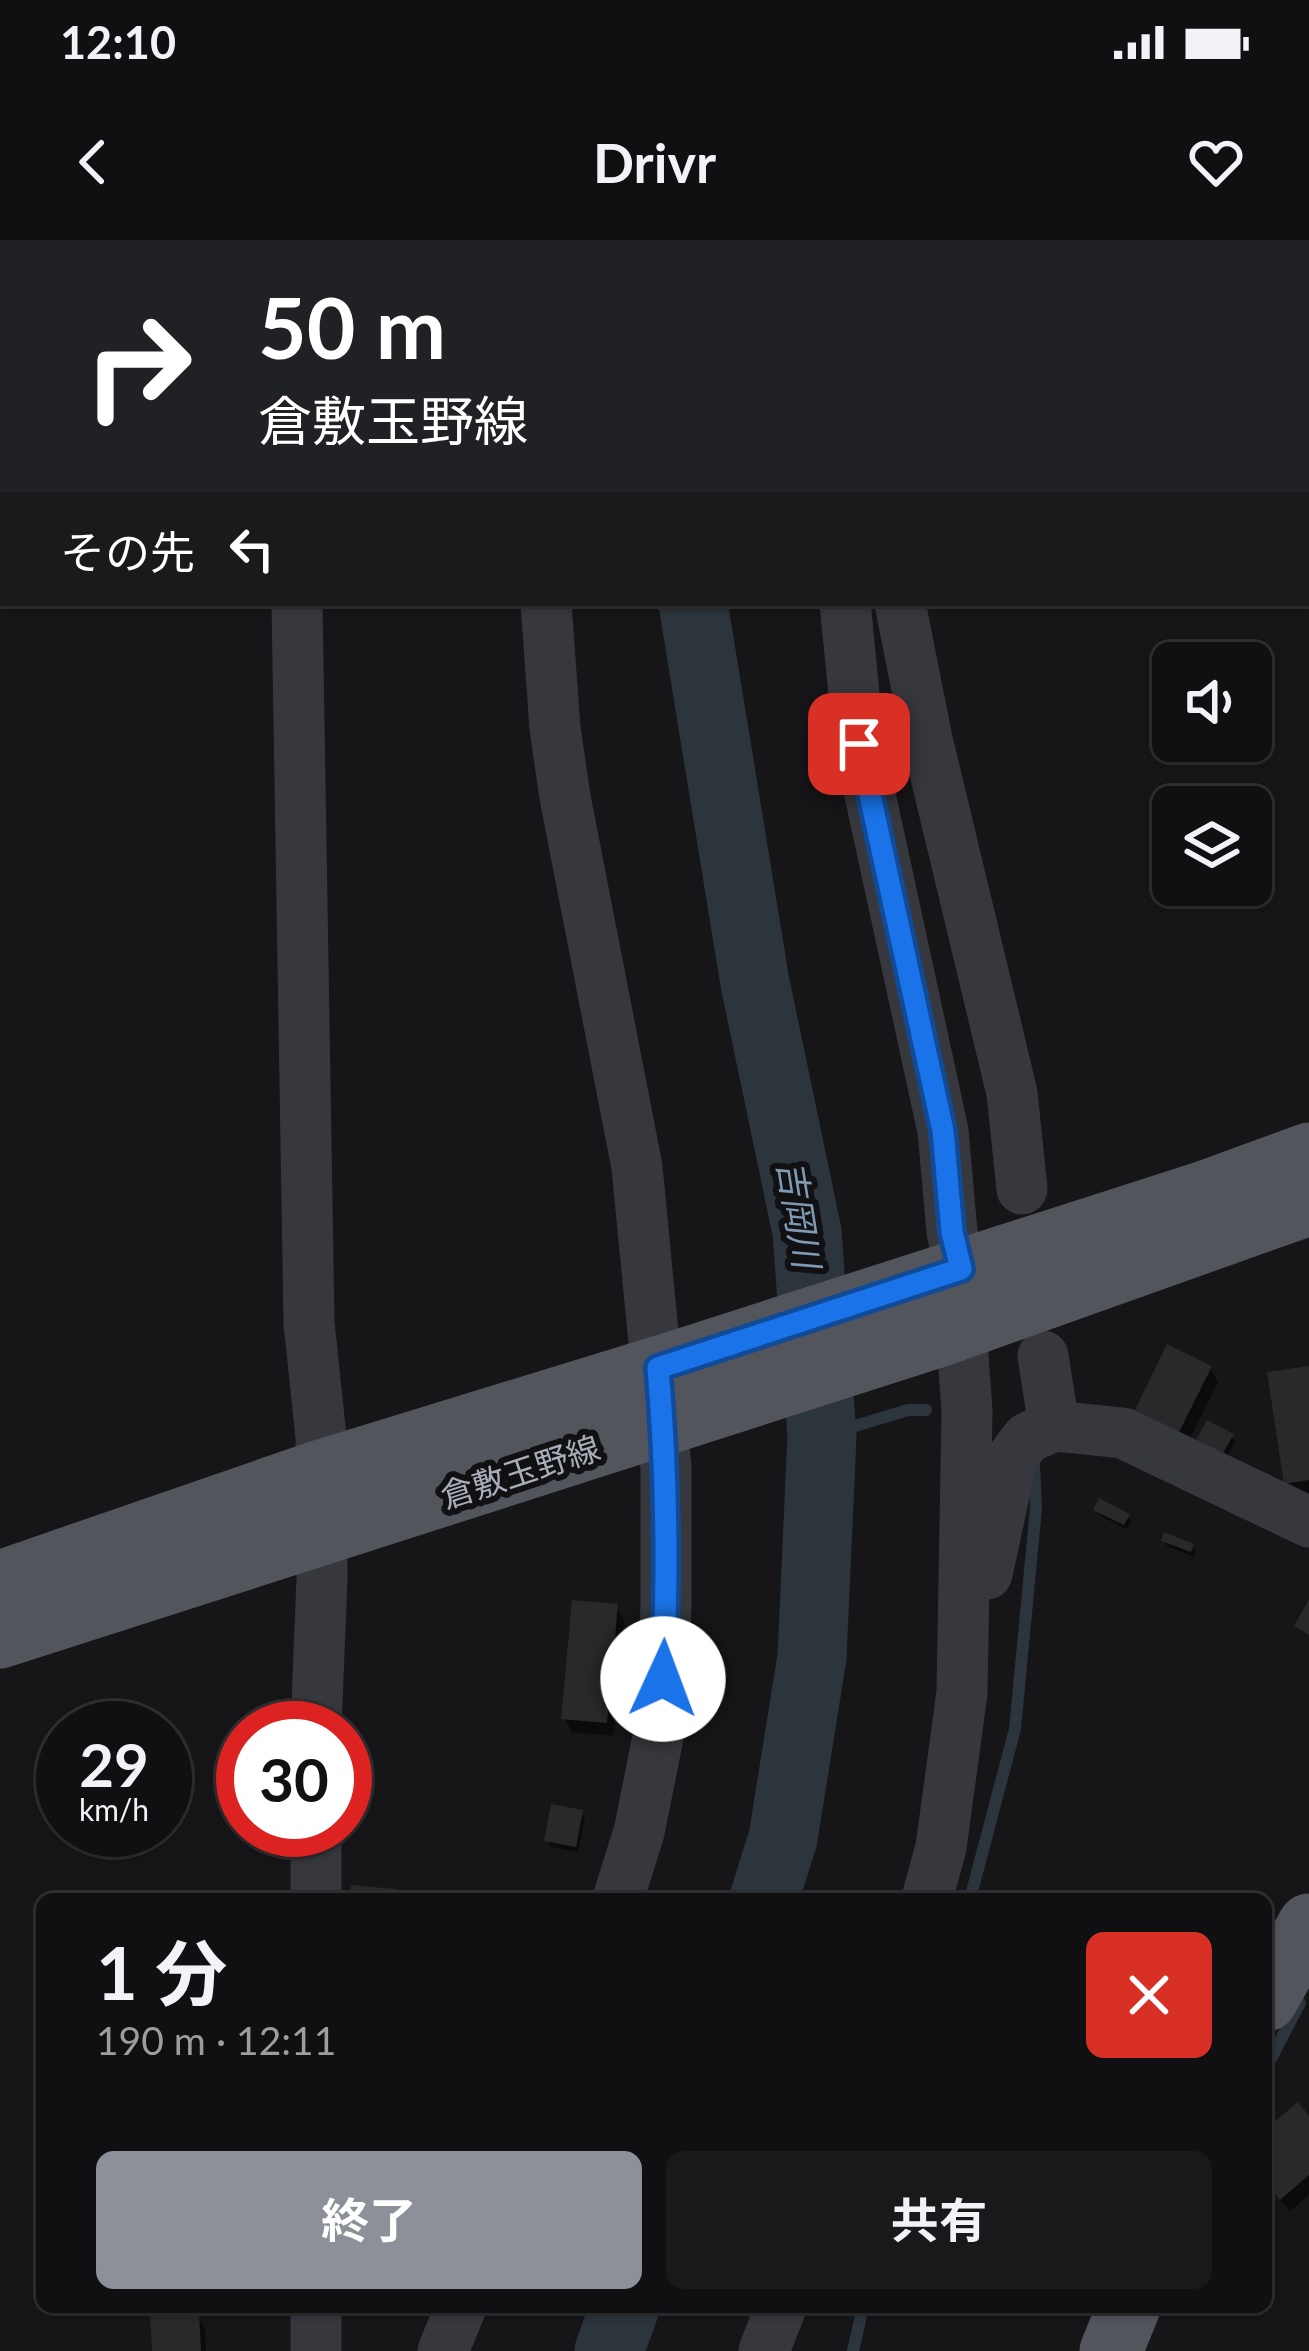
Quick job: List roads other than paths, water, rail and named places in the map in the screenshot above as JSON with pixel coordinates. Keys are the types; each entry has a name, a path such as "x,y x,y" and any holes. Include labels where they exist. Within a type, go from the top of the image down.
{"main road":[{"name":"倉敷玉野線","path":"950,1302 1202,1193 1309,1154"},
{"name":"倉敷玉野線","path":"0,1637 320,1536 670,1394 950,1302 1309,1204"},
{"name":"倉敷玉野線","path":"0,1582 321,1471 670,1394"},
{"path":"1272,1990 1309,1925"},
{"path":"1111,2351 1127,2313"}],"street":[{"path":"297,606 309,1323 321,1437 317,1701"},
{"path":"546,606 555,728 637,1167 670,1394 662,1717 639,1832 620,1893"},
{"path":"845,606 859,744 943,1131 952,1232 950,1302 967,1412 962,1693"},
{"path":"856,606 862,607 897,742 926,739"},
{"path":"902,606 926,739 1012,1094 1022,1189"},
{"path":"1043,1356 1054,1426"},
{"path":"929,1893 941,1847 962,1693 1012,1458 1027,1438 1054,1426 1123,1432 1309,1522"},
{"path":"316,1857 316,1893"},
{"path":"316,2313 316,2351"},
{"path":"443,2351 459,2313"},
{"path":"764,2351 779,2313"}],"waterway":[{"name":"吉岡川","path":"693,606 755,983 807,1232 822,1436 812,1657 783,1838 766,1893"},
{"path":"822,1436 908,1410 926,1410"},
{"path":"972,1893 1015,1729 1036,1508 1034,1465"},
{"path":"1272,2057 1300,2003"},
{"name":"吉岡川","path":"609,2351 623,2313"},
{"path":"853,2351 862,2313"}]}
